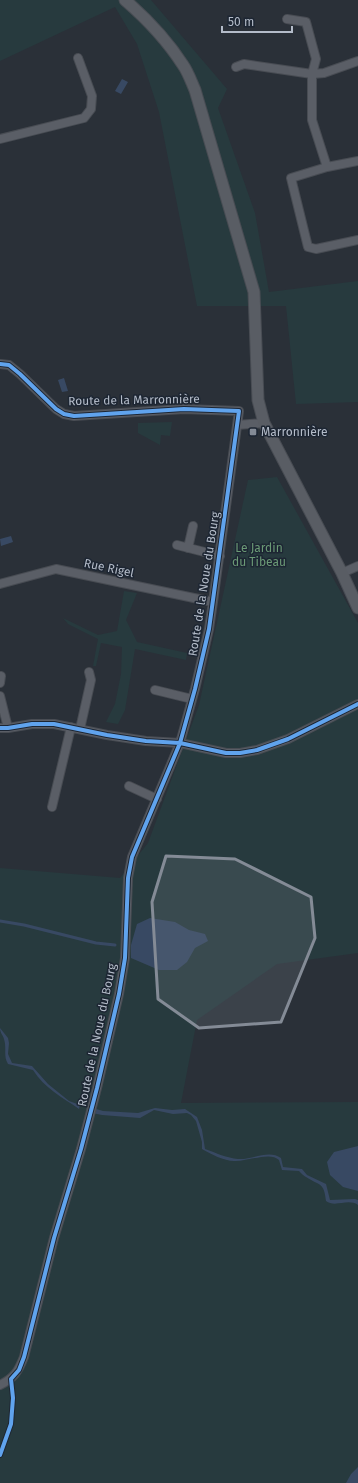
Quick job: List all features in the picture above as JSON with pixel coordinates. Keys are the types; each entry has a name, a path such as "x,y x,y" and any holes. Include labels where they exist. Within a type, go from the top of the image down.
{"street":[{"path":"125,0 144,17 165,41 184,66 195,90 254,292 258,400 264,423 342,573 358,608"},
{"path":"287,19 306,22 316,59 312,74 312,120 326,167"},
{"path":"0,139 84,118 91,109 92,96 78,58"},
{"path":"236,67 244,64 312,74 324,73 358,61"},
{"path":"358,161 326,167 291,178 308,247 316,249 358,240"},
{"name":"Route de la Marronnière","path":"0,364 9,365 56,409 64,414 74,416 184,409 239,411"},
{"name":"Route de la Noue du Bourg","path":"0,1385 11,1379 19,1370 24,1357 54,1238 95,1095 119,994 122,975 125,951 128,878 132,857 180,743 209,629 239,411"},
{"path":"237,425 264,423"},
{"path":"188,548 193,526"},
{"path":"177,545 220,556"},
{"path":"342,573 358,566"},
{"name":"Rue Rigel","path":"0,584 56,569 213,602"},
{"path":"80,729 91,680 89,672"},
{"path":"155,690 192,699"},
{"path":"0,696 4,728 32,724 54,724 146,741 180,743 240,754 288,740 358,704"},
{"path":"52,806 71,727"},
{"path":"129,786 157,799"}],"highlighted area":[{"path":"166,856 235,859 311,897 315,938 281,1022 199,1028 158,999 152,902"}],"green space":[{"path":"0,0 151,0 227,89 218,108 255,213 269,292 358,281 358,402 296,404 286,306 197,306 159,112 137,44 115,7 0,61"},
{"path":"172,422 170,436 161,435 160,445 138,433 138,423"},
{"name":"Le Jardin du Tibeau","path":"277,477 358,623 358,953 277,964 197,1020 181,1103 358,1102 358,1483 0,1483 0,868 120,878 148,843 199,705 248,480"},
{"path":"124,591 137,593 126,620 137,642 187,653 186,660 135,649 125,710 118,724 106,722 115,704 121,674 122,647 101,643 96,666 93,666 98,639 68,624 63,618 98,635 117,631"}],"water":[{"path":"122,79 128,82 121,94 115,91"},
{"path":"64,378 68,391 62,392 58,380"},
{"path":"11,536 13,542 1,546 0,539"},
{"path":"150,918 175,922 189,930 205,934 208,941 195,948 187,962 177,970 159,970 131,958 131,945 137,924"},
{"path":"0,1028 8,1038 8,1054 12,1063 32,1066 48,1084 69,1101 80,1105 79,1109 42,1082 33,1070 8,1064 4,1038"},
{"path":"93,1108 103,1111 138,1113 155,1108 172,1110 185,1109 197,1117 202,1130 205,1149 238,1159 271,1154 281,1158 283,1167 302,1169 307,1175 326,1184 330,1200 355,1199 358,1200 358,1205 350,1202 333,1204 326,1201 324,1190 320,1185 305,1177 299,1171 282,1170 279,1160 270,1156 230,1161 202,1149 202,1142 196,1121 187,1113 173,1114 154,1110 140,1118 92,1113"},
{"path":"358,1146 358,1191 343,1187 330,1175 327,1162 334,1152"},
{"path":"358,1467 358,1483 346,1483 351,1474"}],"waterway":[{"path":"0,921 24,925 96,943 115,945"}],"cycle path":[{"path":"0,364 9,365 56,409 64,414 74,416 184,409 239,411 209,629 195,689 180,743 132,857 128,878 125,958 119,994 97,1088 81,1149 54,1238 24,1357 19,1370 11,1379 13,1398 11,1424 0,1455"},
{"path":"0,728 32,724 54,724 107,735 146,741 180,743 226,753 240,753 257,750 288,739 358,704"}],"place":[{"name":"Marronnière","path":"253,432"}]}
